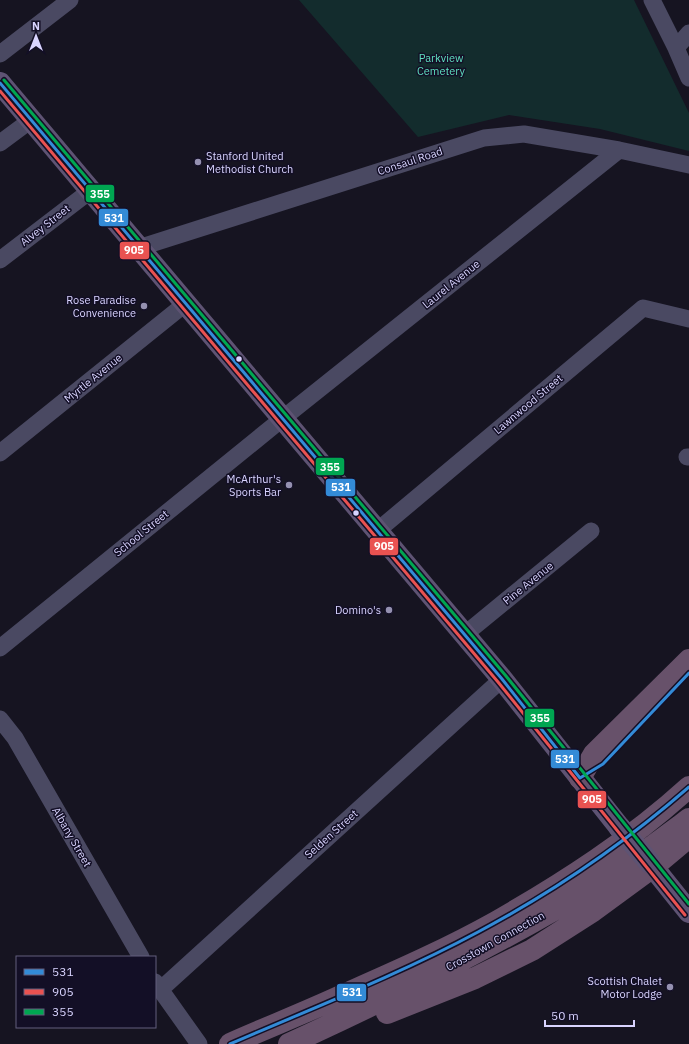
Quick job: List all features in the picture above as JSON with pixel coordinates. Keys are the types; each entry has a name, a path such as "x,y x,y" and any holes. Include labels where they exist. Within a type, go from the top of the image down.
{"highway":[{"path":"580,778 594,754 689,660"},
{"path":"580,778 603,764 689,673"},
{"name":"Crosstown Connection","path":"230,1044 340,997 495,922 582,869 655,816 689,787"},
{"name":"Crosstown Connection","path":"289,1044 430,977 522,927 602,881 689,819"},
{"path":"312,1044 475,978 532,950 593,911 689,837"}],"main road":[{"path":"0,83 502,679 620,828 689,912"}],"street":[{"path":"0,54 70,0"},
{"path":"652,0 689,78"},
{"path":"676,48 689,33"},
{"path":"0,143 31,120"},
{"name":"Consaul Road","path":"138,248 484,138 524,134 619,150 689,165"},
{"name":"Laurel Avenue","path":"282,419 619,150"},
{"name":"Alvey Street","path":"0,260 90,191"},
{"name":"Myrtle Avenue","path":"0,453 185,304"},
{"name":"Lawnwood Street","path":"377,531 643,308 689,319"},
{"name":"School Street","path":"0,648 282,419"},
{"name":"Pine Avenue","path":"464,635 592,531"},
{"name":"Selden Street","path":"157,986 502,679"},
{"name":"Albany Street","path":"0,719 15,738 140,956"},
{"path":"157,986 199,1044"}],"green space":[{"name":"Parkview Cemetery","path":"299,0 634,0 689,113 689,151 600,129 509,115 418,137"}],"transit line":[{"name":"355","path":"4,80 506,676 689,904"},
{"name":"531","path":"0,83 502,679 580,778 603,764 689,673"},
{"name":"905","path":"0,91 498,682 685,915"},
{"name":"531","path":"230,1044 417,963 506,917 588,866 640,828 689,787"}],"place":[{"name":"Stanford United Methodist Church","path":"198,162"},
{"name":"Rose Paradise Convenience","path":"144,306"},
{"name":"McArthur's Sports Bar","path":"289,485"},
{"name":"Domino's","path":"389,610"},
{"name":"Scottish Chalet Motor Lodge","path":"670,987"}]}
